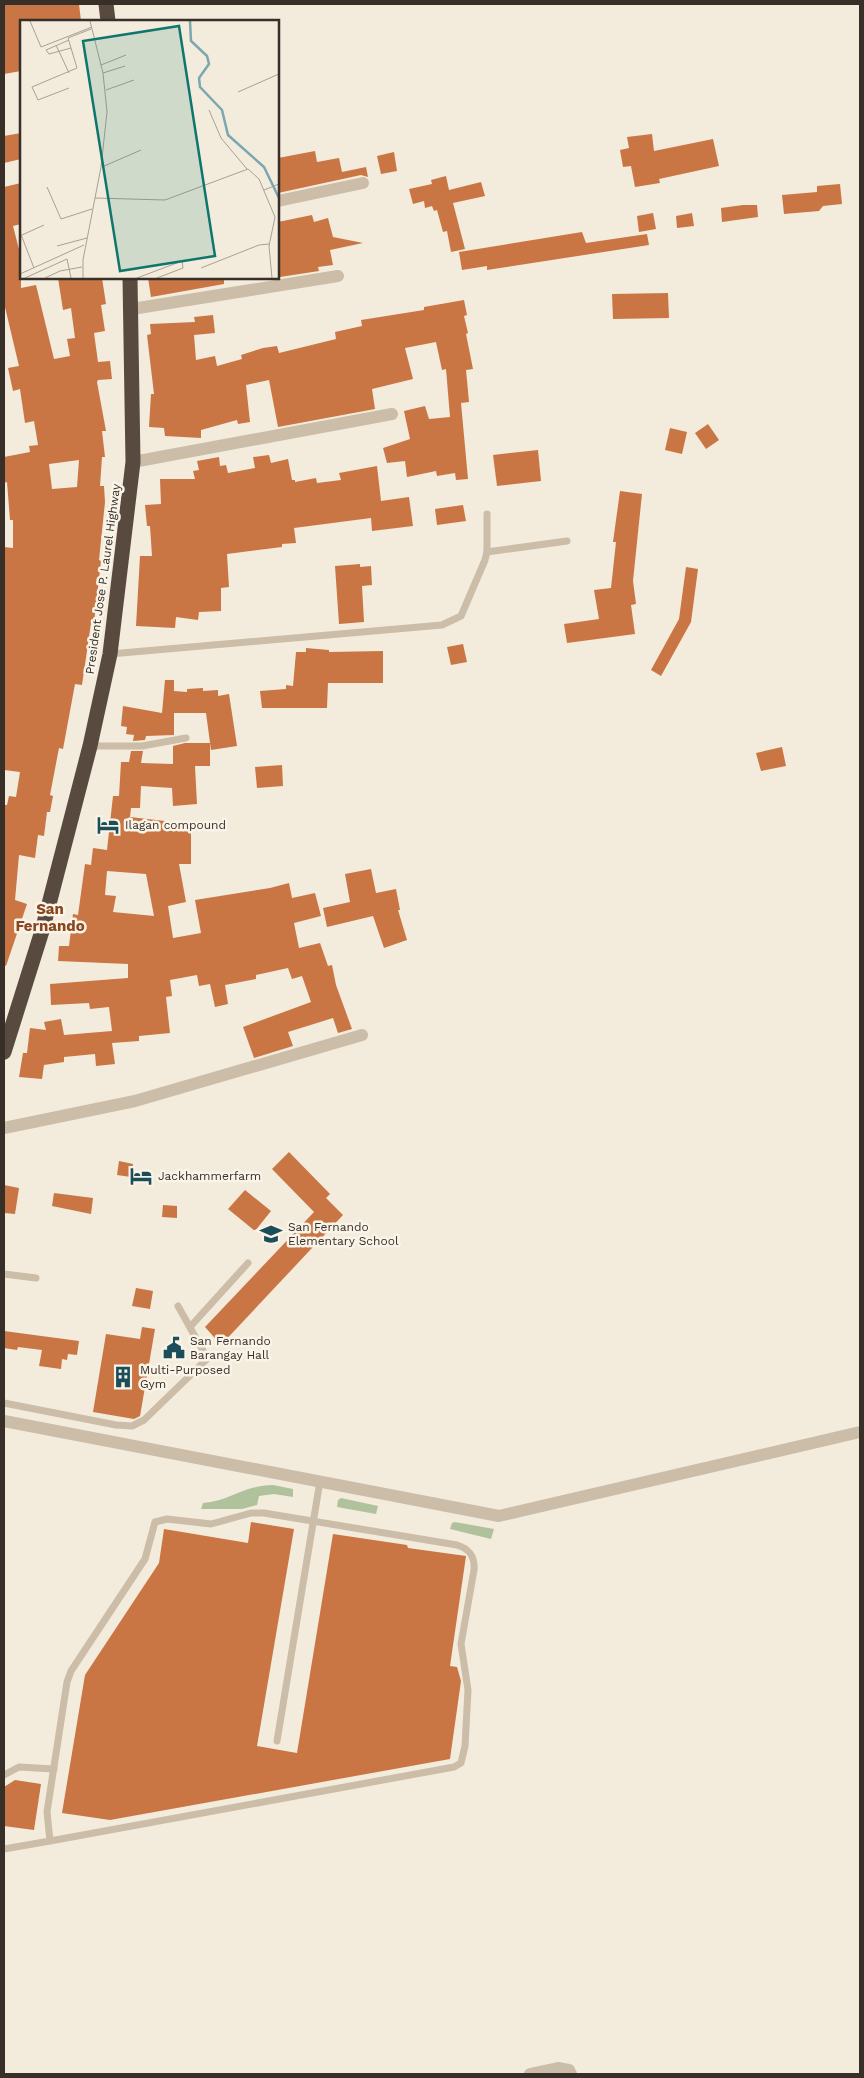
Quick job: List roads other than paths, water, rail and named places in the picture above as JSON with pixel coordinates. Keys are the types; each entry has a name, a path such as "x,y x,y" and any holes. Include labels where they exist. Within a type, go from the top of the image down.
{"highway":[{"path":"106,4 108,20"},
{"name":"President Jose P. Laurel Highway","path":"4,1052 42,931 90,746 110,654 134,462 130,279"}],"street":[{"path":"279,201 363,183"},
{"path":"132,309 338,276"},
{"path":"134,462 392,414"},
{"path":"4,1128 135,1100 362,1035"},
{"path":"4,1421 503,1516 860,1432"},
{"path":"530,2074 558,2068 569,2070 571,2074"}],"lane":[{"path":"110,654 442,625 461,616 487,552 487,514"},
{"path":"487,552 567,540"},
{"path":"90,746 142,746 186,738"},
{"path":"190,1327 248,1262"},
{"path":"4,1274 36,1278"},
{"path":"4,1403 107,1424 126,1426 139,1424 206,1360 206,1356 178,1306"},
{"path":"277,1741 320,1480"},
{"path":"4,1849 50,1841 454,1767 462,1763 465,1746 468,1690 461,1644 474,1570 474,1560 470,1552 457,1545 257,1513 212,1524 167,1518 155,1522 145,1559 69,1677 47,1812 50,1841"},
{"path":"4,1776 20,1767 54,1769"}],"place":[{"name":"Ilagan compound","path":"108,825"},
{"name":"Jackhammerfarm","path":"141,1176"},
{"name":"San Fernando Elementary School","path":"271,1234"},
{"name":"San Fernando Barangay Hall","path":"174,1348"},
{"name":"Multi-Purposed Gym","path":"123,1377"}],"district":[{"name":"San Fernando","path":"50,918"}]}
